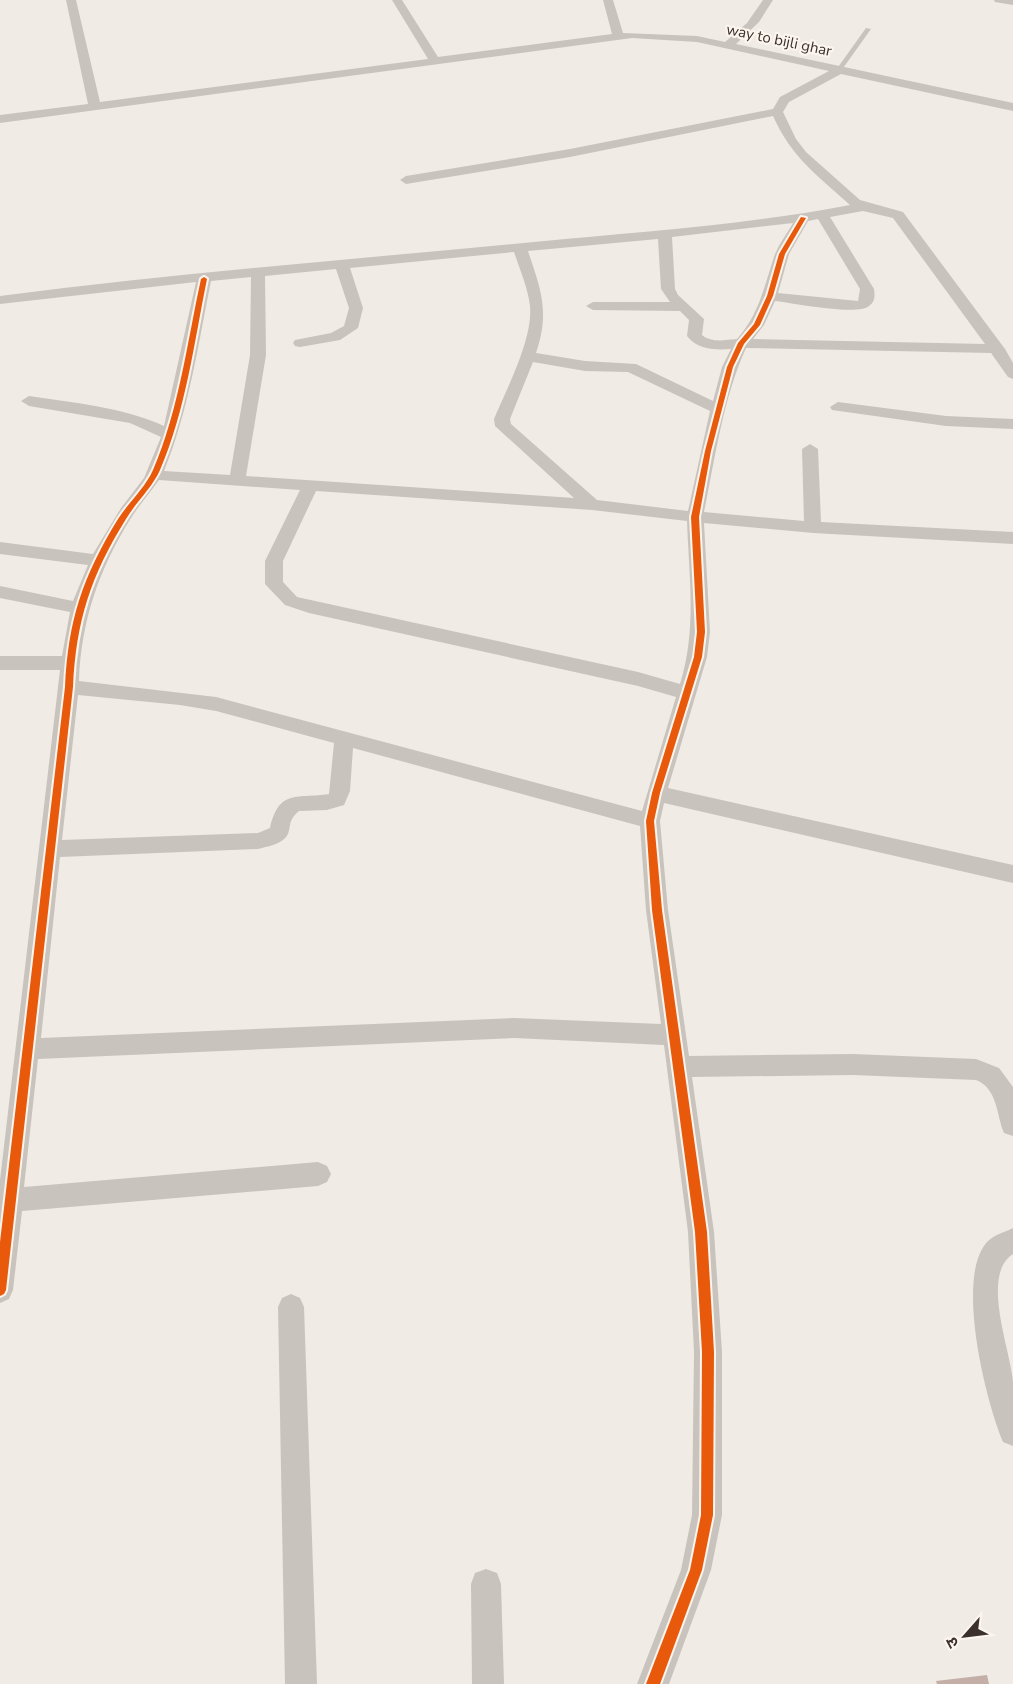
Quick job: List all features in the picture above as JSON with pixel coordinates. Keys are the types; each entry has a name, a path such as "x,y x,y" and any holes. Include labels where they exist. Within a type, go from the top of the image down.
{"street":[{"path":"71,0 95,107"},
{"path":"397,0 435,61"},
{"path":"608,0 618,36"},
{"path":"728,45 748,29 768,0"},
{"path":"999,0 1013,3"},
{"name":"way to bijli ghar","path":"0,119 632,35 676,36 728,45 839,70"},
{"path":"839,70 1013,107"},
{"name":"way to bijli ghar","path":"777,112 784,100 839,70"},
{"path":"406,180 570,153 777,112 790,140 802,155 862,207"},
{"path":"0,300 101,287 665,234 803,218 862,207 898,215 1013,374"},
{"path":"770,296 857,306 864,305 867,301 867,289 822,215"},
{"path":"652,1684 696,1570 707,1515 708,1353 702,1243 657,910 650,821 656,793 698,657 701,632 695,517 718,409 730,367 741,343 757,325 770,296 782,254 803,218"},
{"path":"665,234 668,289 672,297 698,319 694,336 698,342 705,345 741,343 997,349"},
{"path":"520,248 538,319 502,419 503,426 592,505"},
{"path":"300,343 335,337 351,328 356,308 342,265"},
{"path":"237,480 258,355 258,273"},
{"path":"0,1290 69,687 69,663 78,608 97,560 124,515 154,476 170,435 204,279"},
{"path":"593,306 685,308"},
{"path":"526,356 585,366 631,367 718,409"},
{"path":"29,401 135,419 170,435"},
{"path":"838,407 946,421 1013,424"},
{"path":"810,449 813,527"},
{"path":"154,476 592,505 813,527 1013,538"},
{"path":"310,486 274,561 274,584 291,601 687,693"},
{"path":"0,548 97,560"},
{"path":"0,592 78,608"},
{"path":"0,663 69,663"},
{"path":"69,687 180,698 216,704 650,821"},
{"path":"49,849 258,841 272,838 280,832 282,816 287,807 299,801 327,803 337,799 340,791 344,738"},
{"path":"656,793 1013,874"},
{"path":"27,1049 514,1028 673,1035"},
{"path":"678,1066 846,1063 955,1068 983,1072 994,1078 1005,1094 1013,1125"},
{"path":"12,1200 318,1174"},
{"path":"1013,1241 995,1251 986,1274 985,1295 989,1333 1013,1432"},
{"path":"291,1307 301,1684"},
{"path":"486,1584 488,1684"}],"lane":[{"path":"839,70 868,29"}],"building":[{"path":"987,1675 989,1684 937,1684 936,1681"}],"cycle path":[{"path":"653,1684 696,1570 707,1515 708,1352 701,1232 657,910 650,821 656,793 698,657 701,632 695,517 708,451 730,367 741,343 757,325 770,296 782,254 803,218"},
{"path":"0,1290 70,663 77,619 90,578 110,538 127,511 152,479 164,451 179,403 204,279"}]}
